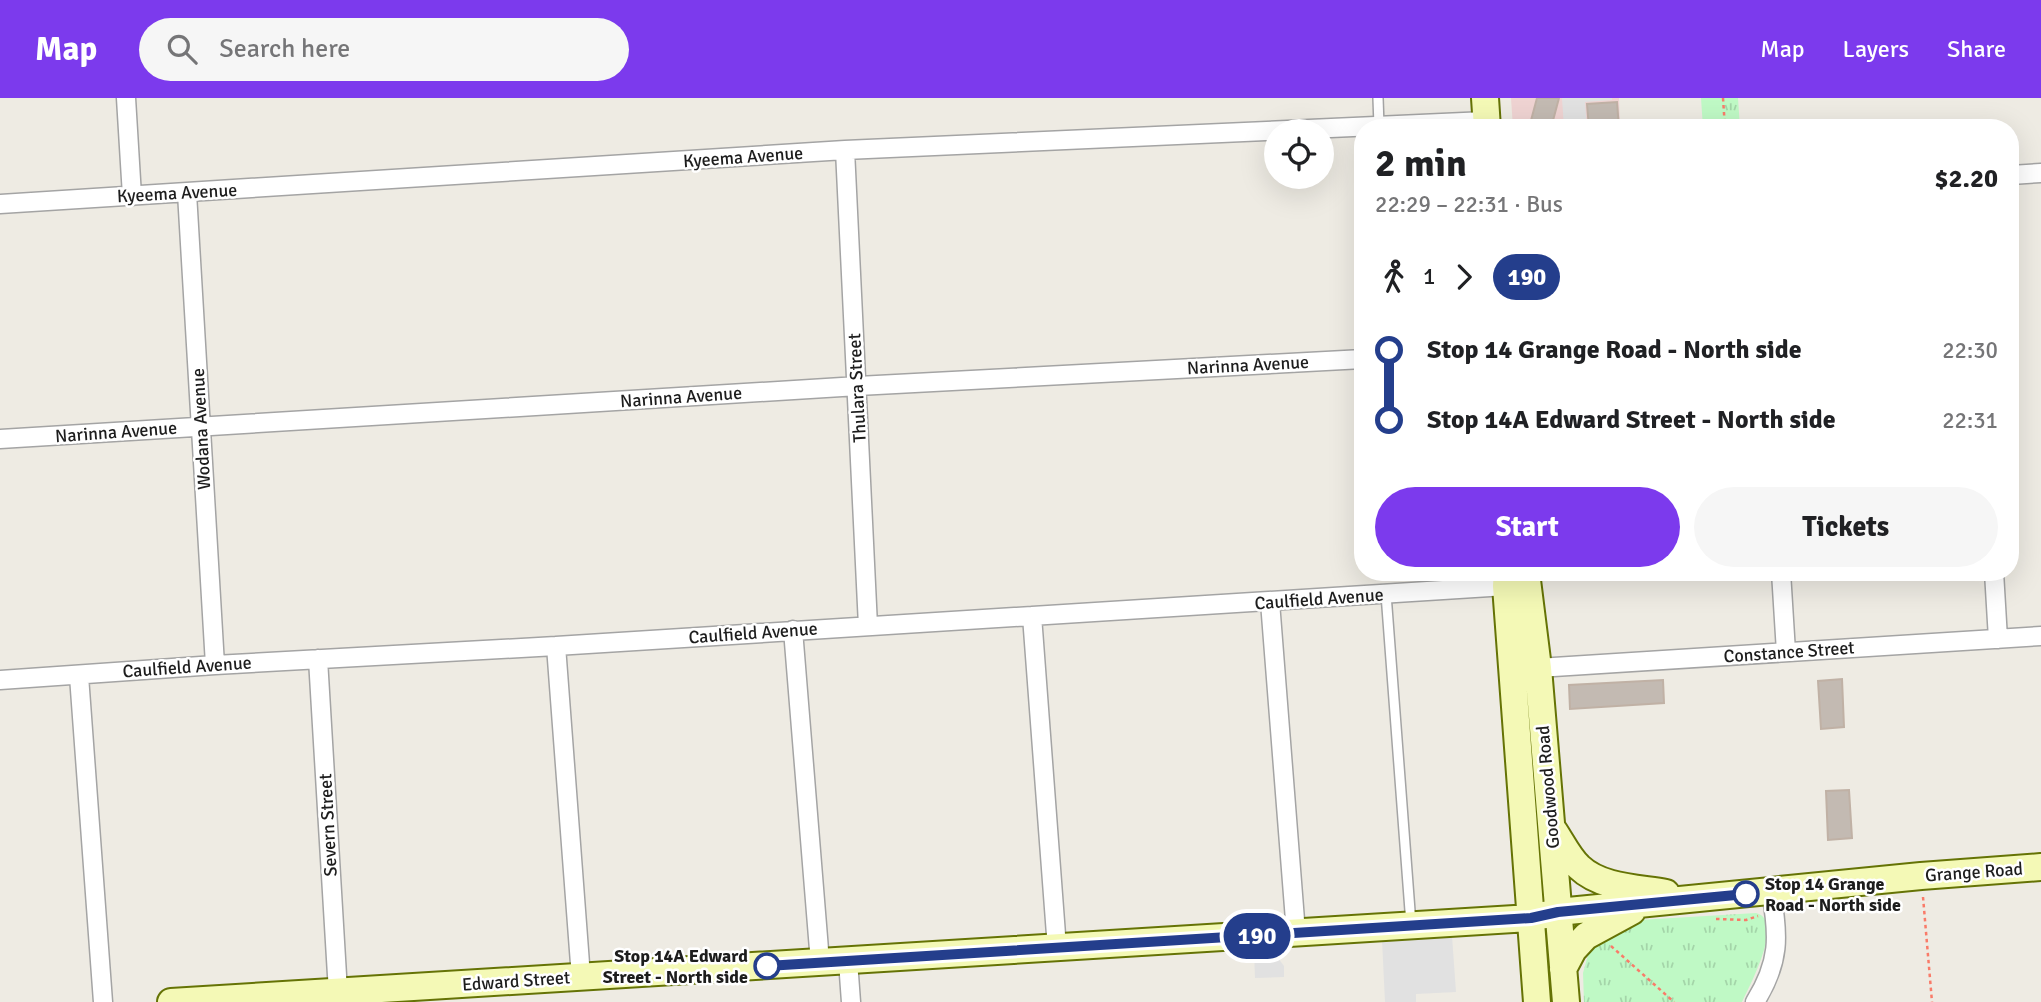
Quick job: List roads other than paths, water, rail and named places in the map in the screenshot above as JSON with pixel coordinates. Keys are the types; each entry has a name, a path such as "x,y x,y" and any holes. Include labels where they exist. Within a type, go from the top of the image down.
{"street":[{"path":"126,98 132,196"},
{"name":"Kyeema Avenue","path":"1459,119 1486,116"},
{"name":"Kyeema Avenue","path":"0,204 845,150 1354,130"},
{"name":"Thulara Street","path":"845,150 868,626"},
{"path":"2019,174 2041,173"},
{"name":"Wodana Avenue","path":"187,193 215,665"},
{"name":"Narinna Avenue","path":"0,439 858,386 1354,359"},
{"name":"Caulfield Avenue","path":"0,680 1270,602 1386,594 1483,581"},
{"name":"Goodwood Road","path":"1513,581 1537,1002"},
{"name":"Goodwood Road","path":"1514,581 1538,668 1566,1002"},
{"path":"1782,581 1786,652"},
{"path":"1995,581 1998,639"},
{"path":"1270,602 1296,933"},
{"path":"1032,616 1057,948"},
{"path":"793,630 820,962"},
{"name":"Constance Street","path":"1538,668 2041,636"},
{"path":"556,646 582,977"},
{"name":"Severn Street","path":"317,659 338,992"},
{"path":"79,676 103,1002"},
{"path":"1551,827 1578,867 1599,880 1705,909"},
{"name":"Grange Road","path":"1531,918 1558,912 1646,904 1705,909 1772,901 1921,876 2041,867"},
{"path":"1755,1002 1771,971 1774,956 1777,935 1772,901"},
{"path":"1563,969 1573,950 1586,936 1646,904"},
{"name":"Edward Street","path":"172,1002 338,992 389,995 582,977 1531,918"},
{"path":"848,961 851,1002"}],"lane":[{"path":"1371,119 1378,98"},
{"path":"1386,594 1411,926"}],"place":[{"name":"Stop 14 Grange Road - North side","path":"1746,894"},
{"name":"Stop 14A Edward Street - North side","path":"767,966"}]}
